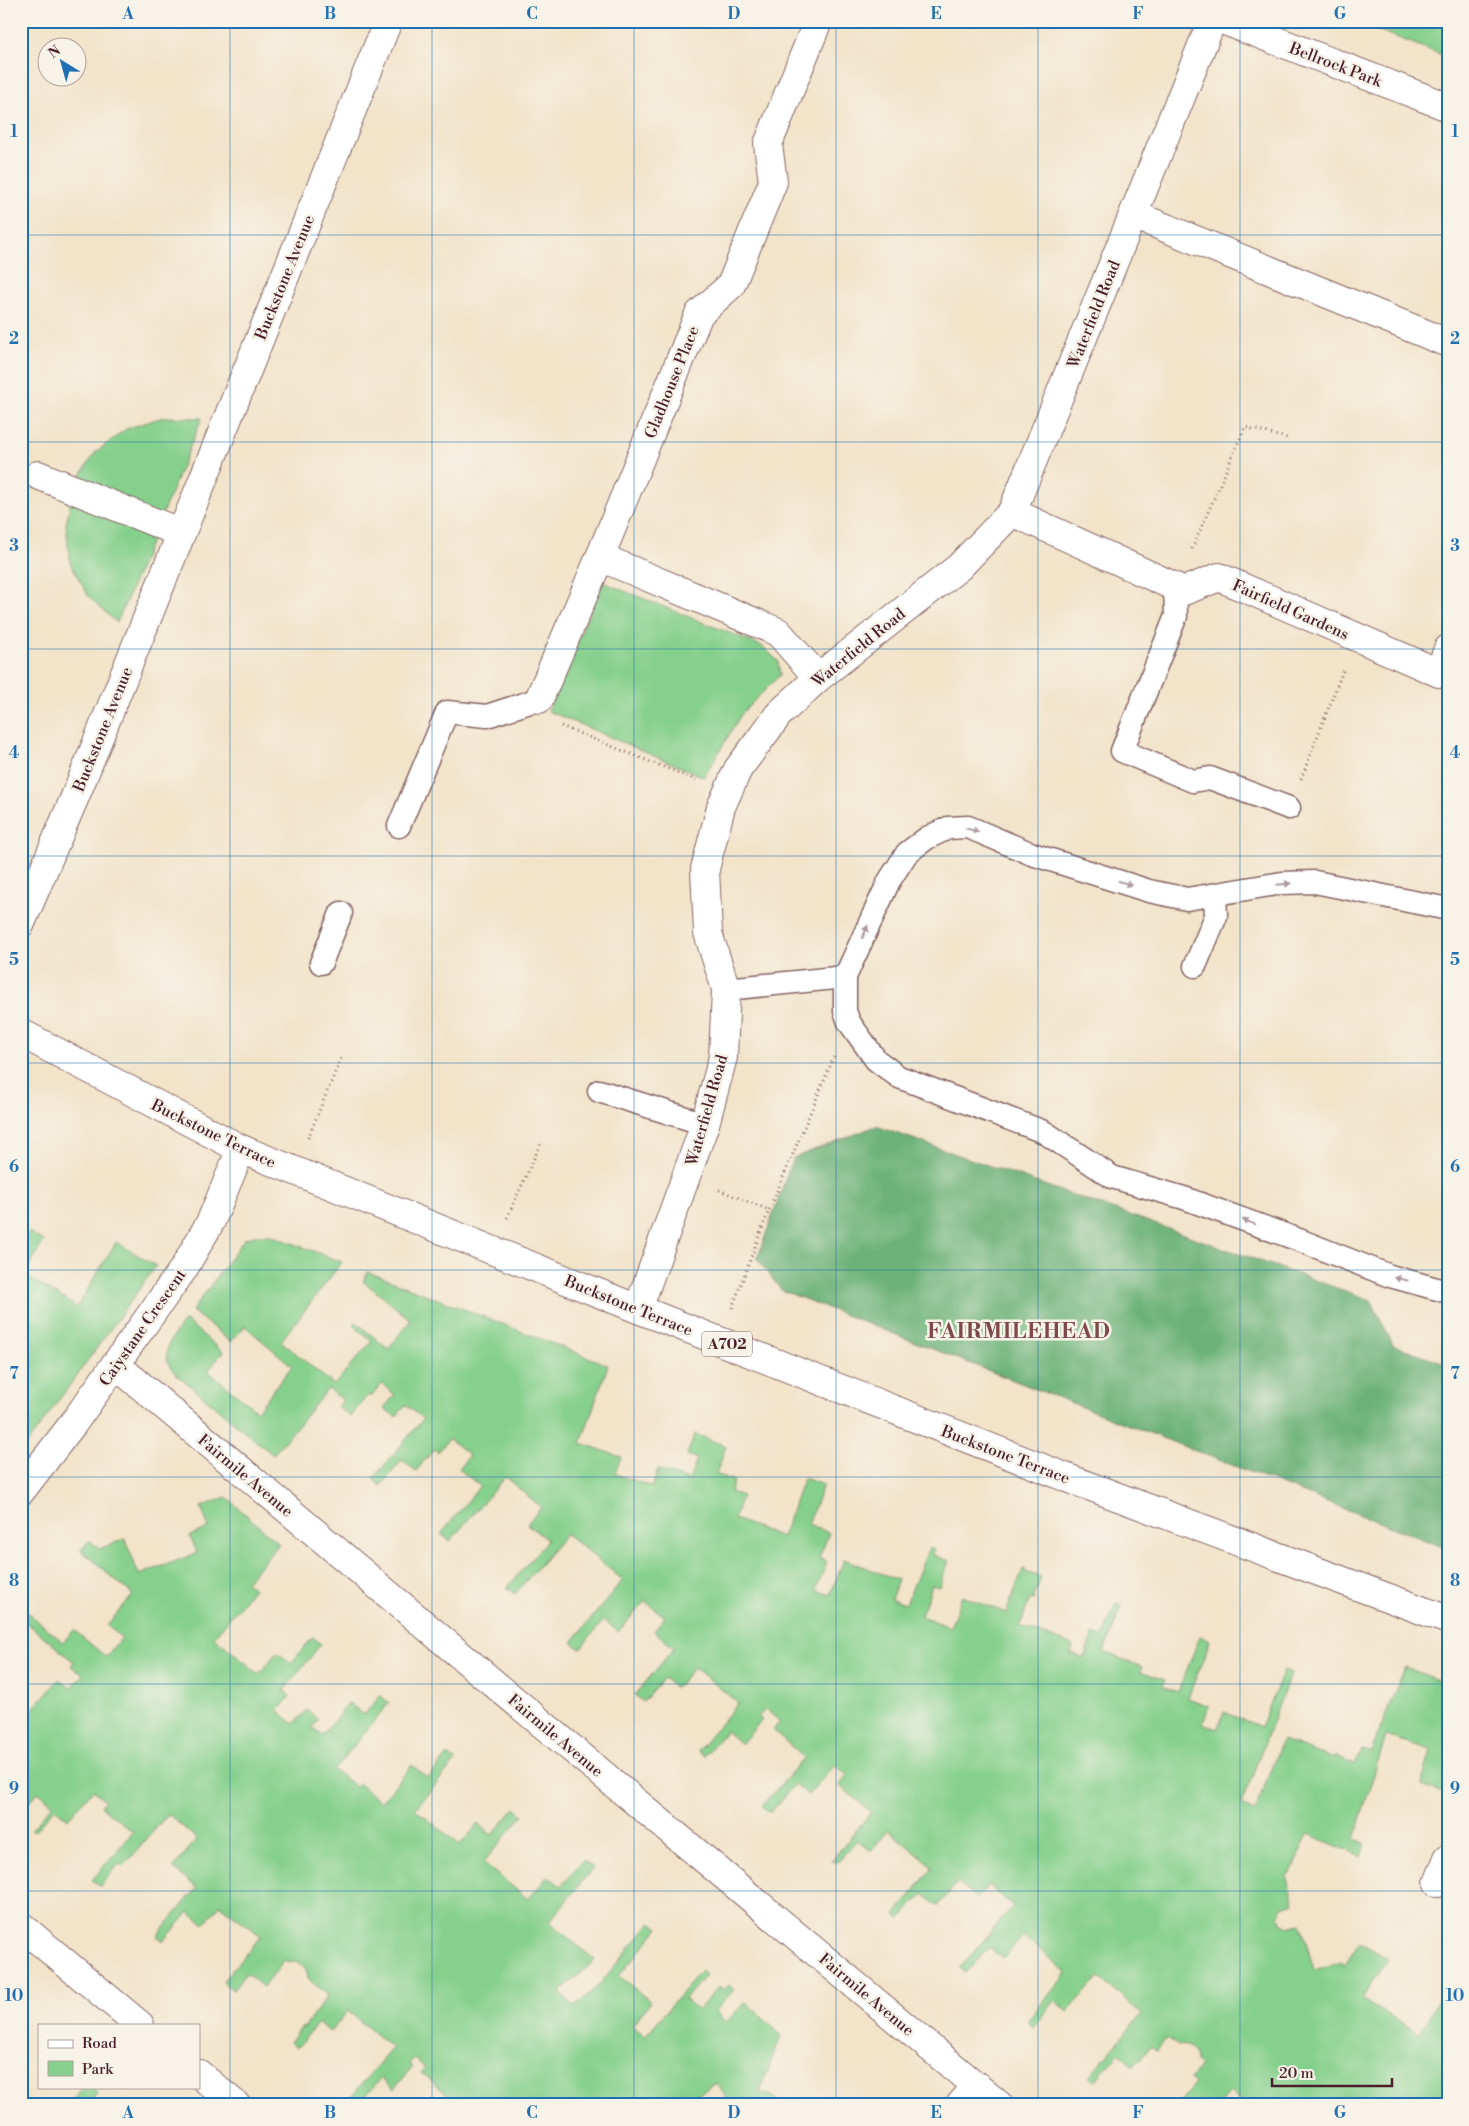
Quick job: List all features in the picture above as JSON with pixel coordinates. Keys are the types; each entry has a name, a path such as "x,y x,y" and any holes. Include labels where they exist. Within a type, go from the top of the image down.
{"street":[{"name":"Buckstone Avenue","path":"21,923 77,792 388,21"},
{"name":"Gladhouse Place","path":"526,703 600,557 699,314 731,284 773,182 768,144 818,21"},
{"name":"Waterfield Road","path":"638,1309 705,1124 724,1057 726,989 708,933 705,870 721,808 727,793 738,769 779,714 818,678 959,567 1012,512 1212,21"},
{"name":"Bellrock Park","path":"1225,21 1448,107"},
{"path":"1134,215 1448,343"},
{"path":"38,475 181,534"},
{"name":"Fairfield Gardens","path":"1012,512 1184,590 1219,577 1439,673 1448,649"},
{"path":"600,557 778,632 818,678"},
{"name":"Buckstone Terrace","path":"21,1033 240,1149 492,1251 1078,1482 1448,1620"},
{"name":"Caiystane Crescent","path":"21,1491 184,1268 201,1240 221,1199 240,1149"},
{"name":"Fairmile Avenue","path":"115,1364 485,1676 968,2095 999,2105"},
{"path":"1438,1883 1448,1858"},
{"path":"21,1926 139,2024"},
{"path":"200,2075 236,2105"}],"lane":[{"path":"1176,586 1176,616 1122,751 1193,780 1210,778 1289,808"},
{"path":"399,826 447,712 487,716 526,703"},
{"path":"1448,909 1315,882 1282,884 1187,899 1149,891 1032,854 968,827 948,828 927,838 906,853 889,881 845,977 845,1011 849,1022 876,1060 899,1077 1044,1132 1112,1177 1184,1198 1273,1230 1390,1276 1448,1292"},
{"path":"1195,966 1216,916 1215,895"},
{"path":"321,963 341,913"},
{"path":"726,989 845,977"},
{"path":"599,1091 705,1124"}],"path":[{"path":"1176,586 1245,427 1287,438"},
{"path":"1289,808 1356,637"},
{"path":"526,703 727,793"},
{"path":"720,1341 769,1210 849,1022"},
{"path":"295,1171 341,1058"},
{"path":"492,1251 542,1141"},
{"path":"686,1178 769,1210"}],"green space":[{"path":"1354,21 1448,21 1448,57"},
{"path":"163,417 202,418 117,623 89,597 70,563 66,524 74,486 95,453 126,429"},
{"path":"602,582 762,646 778,661 780,675 742,713 704,777 548,711"},
{"path":"876,1126 1371,1300 1393,1345 1448,1364 1448,1549 781,1290 757,1259 793,1158"},
{"path":"29,1232 44,1241 24,1275 77,1307 116,1242 156,1266 22,1451 21,1241 24,1242"},
{"path":"258,1235 271,1235 342,1262 281,1341 334,1385 372,1341 353,1325 356,1322 388,1349 411,1320 363,1281 368,1272 608,1365 581,1443 621,1457 615,1474 652,1487 658,1470 689,1480 697,1459 687,1455 695,1434 726,1446 716,1474 734,1481 730,1492 742,1496 734,1519 782,1537 804,1478 823,1485 808,1524 829,1533 819,1558 827,1562 816,1590 830,1595 844,1559 898,1580 891,1599 906,1604 929,1547 935,1549 933,1555 949,1561 939,1587 932,1585 921,1616 950,1627 962,1596 1006,1613 1023,1569 1025,1569 1025,1572 1041,1577 1033,1600 1030,1599 1020,1626 1073,1646 1071,1654 1084,1658 1093,1634 1103,1637 1116,1603 1122,1606 1104,1652 1142,1667 1140,1671 1165,1680 1163,1686 1178,1692 1200,1636 1210,1641 1188,1698 1209,1706 1203,1723 1217,1729 1224,1712 1261,1727 1284,1670 1291,1673 1241,1805 1255,1812 1282,1740 1334,1759 1335,1756 1355,1764 1362,1749 1371,1752 1405,1667 1448,1684 1448,1796 1421,1786 1431,1750 1386,1736 1354,1839 1365,1843 1361,1856 1308,1834 1291,1873 1286,1876 1294,1903 1283,1907 1279,1915 1281,1923 1288,1927 1301,1924 1314,1970 1342,1962 1344,1966 1359,1942 1387,1958 1362,1999 1418,2033 1443,1992 1448,1995 1448,2105 1244,2105 1230,2093 1220,2105 1177,2105 1195,2084 1190,2079 1200,2066 1195,2062 1195,2054 1191,2048 1181,2045 1177,2046 1167,2038 1156,2050 1151,2046 1133,2066 1119,2053 1095,2081 1089,2076 1142,2014 1099,1977 1068,2012 1055,2001 1033,2027 1027,2021 1067,1973 1023,1936 1003,1959 989,1947 966,1973 960,1968 1013,1906 988,1885 977,1898 958,1882 938,1906 923,1894 900,1919 895,1915 933,1867 888,1830 871,1851 857,1840 837,1862 832,1860 871,1812 839,1785 847,1775 835,1765 808,1795 795,1784 770,1813 762,1806 804,1758 773,1730 780,1722 766,1709 758,1717 762,1720 741,1744 726,1731 704,1756 698,1751 738,1703 694,1667 676,1688 664,1678 643,1702 635,1695 674,1648 654,1631 665,1617 645,1601 618,1632 604,1620 580,1649 572,1642 623,1580 566,1534 515,1594 507,1588 547,1540 527,1524 541,1507 505,1477 450,1541 441,1534 480,1486 459,1469 469,1455 449,1439 438,1452 434,1449 416,1471 402,1460 381,1486 373,1479 423,1419 406,1405 396,1417 384,1408 395,1395 382,1384 371,1397 368,1395 350,1417 338,1407 343,1400 328,1389 273,1455 175,1373 167,1359 168,1346 185,1320 223,1352 208,1371 257,1411 292,1366 245,1326 231,1342 192,1311 244,1239"},
{"path":"226,1497 279,1544 246,1582 254,1589 214,1637 259,1674 277,1652 291,1663 313,1637 321,1644 284,1690 290,1696 278,1711 294,1724 307,1710 318,1719 312,1727 322,1735 349,1703 364,1715 380,1695 389,1703 334,1770 356,1787 359,1784 381,1802 412,1765 428,1778 448,1755 456,1761 415,1809 460,1845 478,1824 492,1835 515,1808 523,1815 483,1863 528,1899 548,1876 561,1886 583,1860 593,1868 549,1922 595,1960 560,1992 574,2007 599,1985 651,1922 659,1928 619,1976 651,2002 632,2025 645,2036 701,1970 706,1975 685,1999 698,2010 719,1986 724,1990 729,1985 734,1990 715,2011 726,2022 746,2002 781,2035 760,2092 776,2098 774,2105 730,2105 717,2083 677,2105 455,2105 457,2102 421,2073 425,2068 414,2058 409,2064 413,2067 394,2089 381,2078 358,2105 350,2098 392,2048 348,2011 330,2032 318,2023 297,2048 290,2042 302,2027 304,2028 328,1995 308,1979 306,1969 296,1961 288,1962 285,1960 263,1987 246,1973 233,1990 222,1982 261,1936 220,1905 204,1924 189,1912 164,1941 157,1936 197,1888 173,1868 197,1839 168,1814 123,1867 119,1864 100,1886 92,1880 133,1832 101,1806 105,1800 93,1790 68,1819 55,1808 34,1832 31,1830 53,1804 38,1792 21,1812 21,1722 59,1679 71,1688 83,1675 71,1666 74,1662 21,1618 27,1612 63,1642 74,1630 106,1657 122,1638 107,1625 133,1595 81,1550 90,1540 99,1549 125,1539 139,1575 197,1553 190,1536 209,1528 201,1507"},
{"path":"82,2088 92,2088 97,2093 88,2105 69,2105"}],"district":[{"name":"FAIRMILEHEAD","path":"1019,1331"}]}
